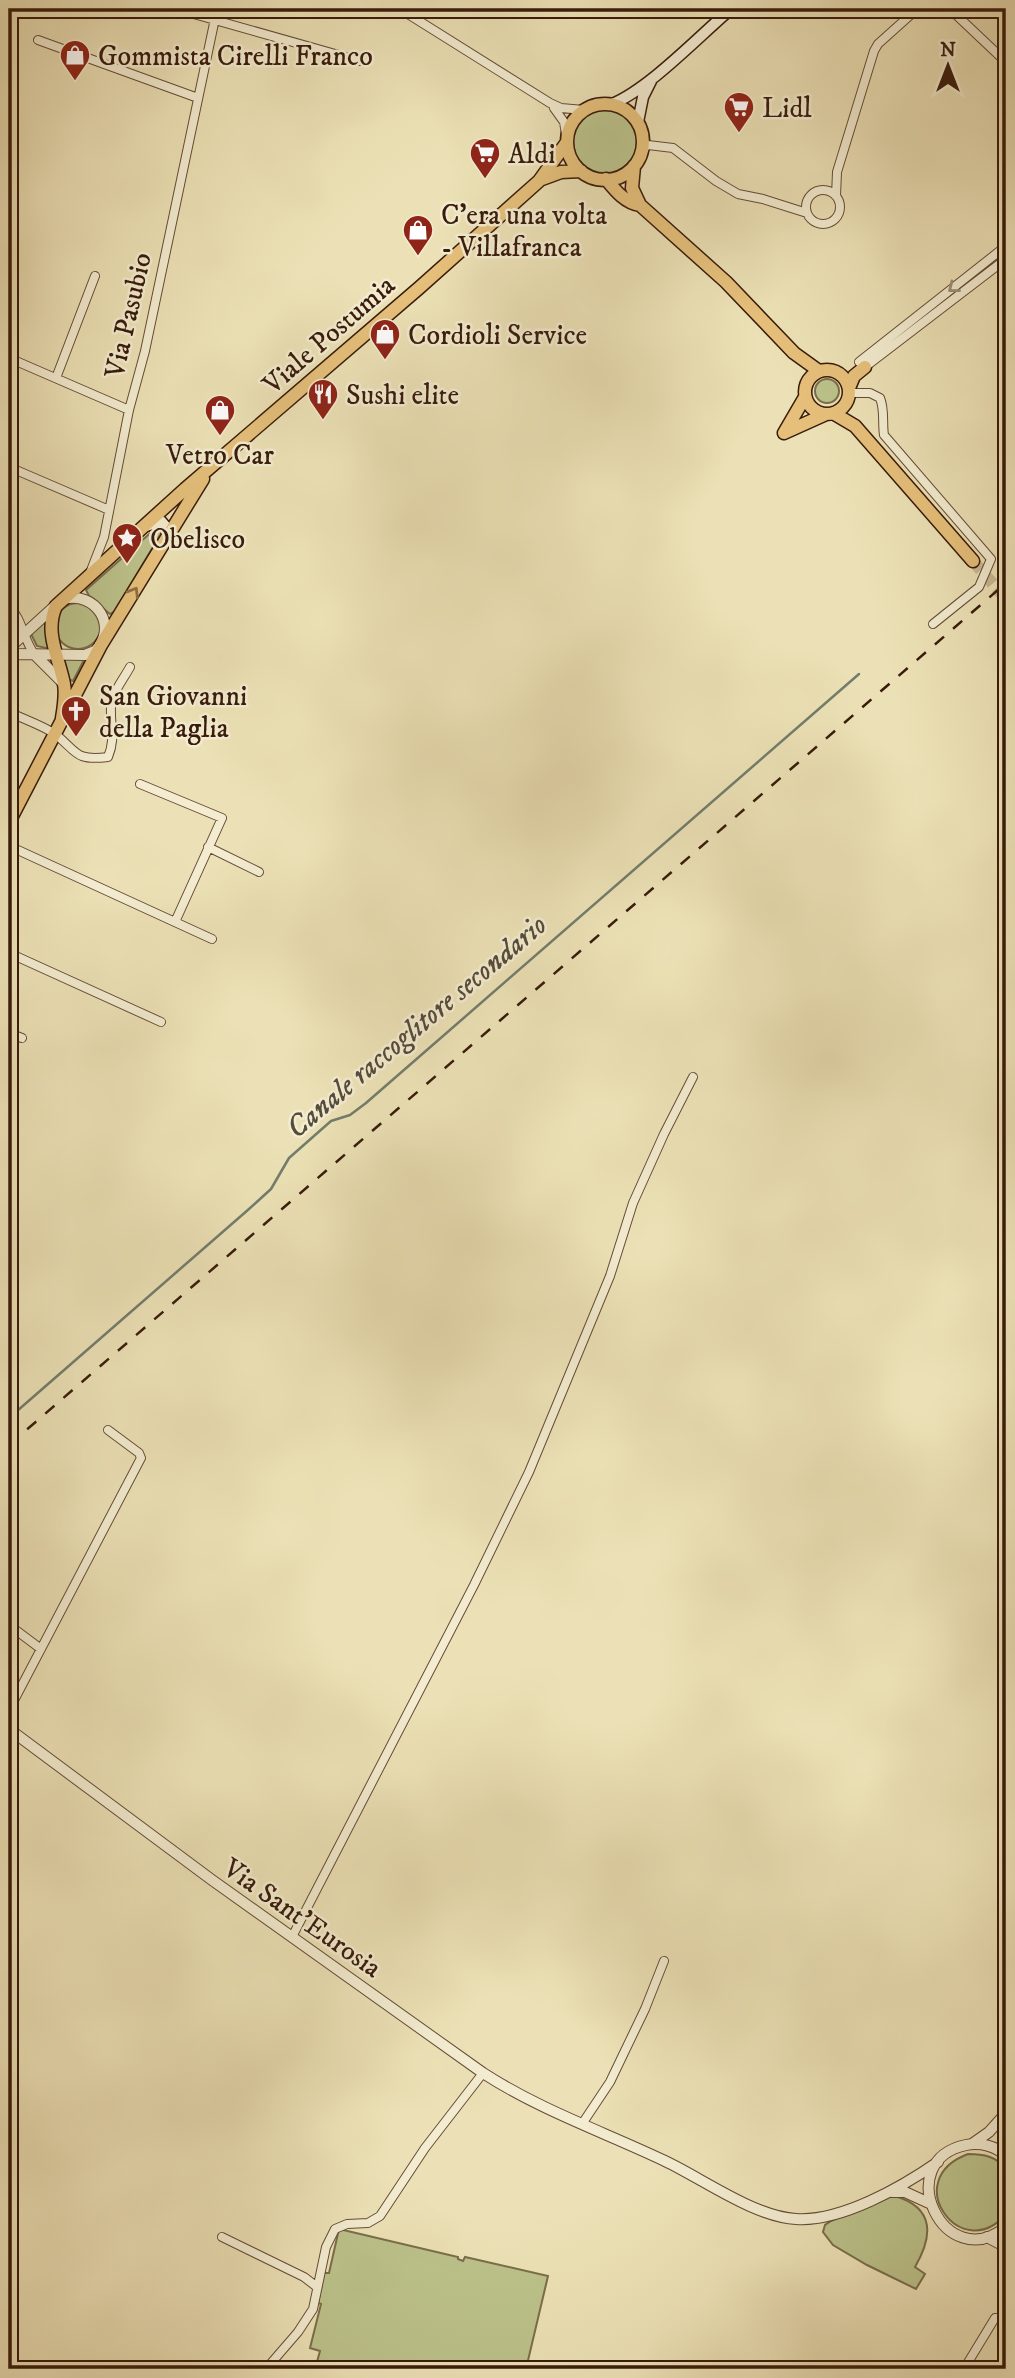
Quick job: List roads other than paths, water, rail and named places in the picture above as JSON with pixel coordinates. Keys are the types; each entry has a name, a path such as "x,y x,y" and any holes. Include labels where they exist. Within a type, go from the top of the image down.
{"main road":[{"path":"634,166 618,177 606,179 581,171 573,162 567,141 575,118 584,110 598,104 620,101 654,76 731,9"},
{"path":"638,122 643,97 654,76"},
{"path":"612,104 632,115 642,132 642,150 634,166 632,188 640,205 726,282 794,353 819,371 836,372 862,365"},
{"name":"Viale Postumia","path":"211,468 539,181 567,141"},
{"name":"Viale Postumia","path":"539,181 561,172 581,171"},
{"path":"606,179 632,204 640,205"},
{"path":"794,353 807,382 805,397 784,433 839,411 854,376 862,365"},
{"path":"807,382 819,371"},
{"path":"836,372 842,376 855,426"},
{"path":"805,397 816,412 828,414 855,426 973,561"},
{"path":"62,718 64,685 56,655 51,618 60,603 184,489 211,468"},
{"path":"9,822 101,645 211,468"},
{"path":"141,528 161,521 167,528 167,538"}],"street":[{"path":"176,9 359,61"},
{"name":"Via Pasubio","path":"89,576 102,543 216,9"},
{"path":"400,9 550,103 561,108 584,110"},
{"path":"642,150 648,145 673,148 708,176 738,194 807,213 814,222 825,225 831,223 841,210 836,196 837,172 874,51 878,44 917,9"},
{"path":"950,9 1006,62"},
{"path":"38,40 198,98"},
{"path":"550,103 564,122 567,141"},
{"path":"822,190 837,172"},
{"path":"807,213 807,202 813,193 830,191 836,196"},
{"path":"783,205 807,202"},
{"path":"862,365 1006,246"},
{"path":"862,365 1006,258"},
{"path":"56,378 95,276"},
{"path":"10,361 129,410"},
{"path":"848,394 870,393 880,398 884,435 991,558 979,587 933,624"},
{"path":"9,467 109,510"},
{"path":"102,543 114,553"},
{"path":"9,648 60,603 81,598 99,608 105,628 101,645 90,654 9,656"},
{"path":"9,606 18,616 35,655 64,685"},
{"path":"9,712 54,733 81,756 93,759 108,757 114,743 111,706 114,694 130,667"},
{"path":"140,784 222,818 175,922"},
{"path":"9,846 212,939"},
{"path":"208,847 260,872"},
{"path":"9,953 161,1021"},
{"path":"9,1033 22,1038"},
{"path":"292,1937 474,1585 529,1472 610,1276 633,1203 693,1077"},
{"path":"9,1710 141,1458 139,1453 108,1430"},
{"path":"9,1625 41,1650"},
{"name":"Via Sant'Eurosia","path":"9,1729 292,1937 517,2096 665,2161 760,2210 795,2219 821,2219 914,2179 947,2153 972,2144 989,2132 1006,2113"},
{"path":"582,2124 610,2082 664,1961"},
{"path":"267,2369 313,2309 326,2247 335,2229 347,2224 368,2223 380,2216 425,2148 483,2073"},
{"path":"972,2144 988,2145 1006,2156"},
{"path":"938,2162 928,2189 929,2203 939,2222 948,2230 970,2238 988,2237 1006,2227"},
{"path":"888,2192 905,2192 929,2203"},
{"path":"222,2237 304,2277 317,2287"},
{"path":"988,2237 1006,2247"},
{"path":"964,2369 995,2318 1006,2318"}],"waterway":[{"name":"Canale raccoglitore secondario","path":"9,1418 271,1189 289,1158 331,1121 350,1115 366,1103 859,674"}],"tunnel":[{"path":"973,561 1006,599"}],"railway":[{"path":"9,1445 1006,583"}],"place":[{"name":"Gommista Cirelli Franco","path":"75,82"},
{"name":"Lidl","path":"739,134"},
{"name":"Aldi","path":"485,180"},
{"name":"C'era una volta - Villafranca","path":"418,257"},
{"name":"Cordioli Service","path":"385,361"},
{"name":"Sushi elite","path":"323,421"},
{"name":"Vetro Car","path":"220,437"},
{"name":"Obelisco","path":"127,565"},
{"name":"San Giovanni della Paglia","path":"76,738"}]}
